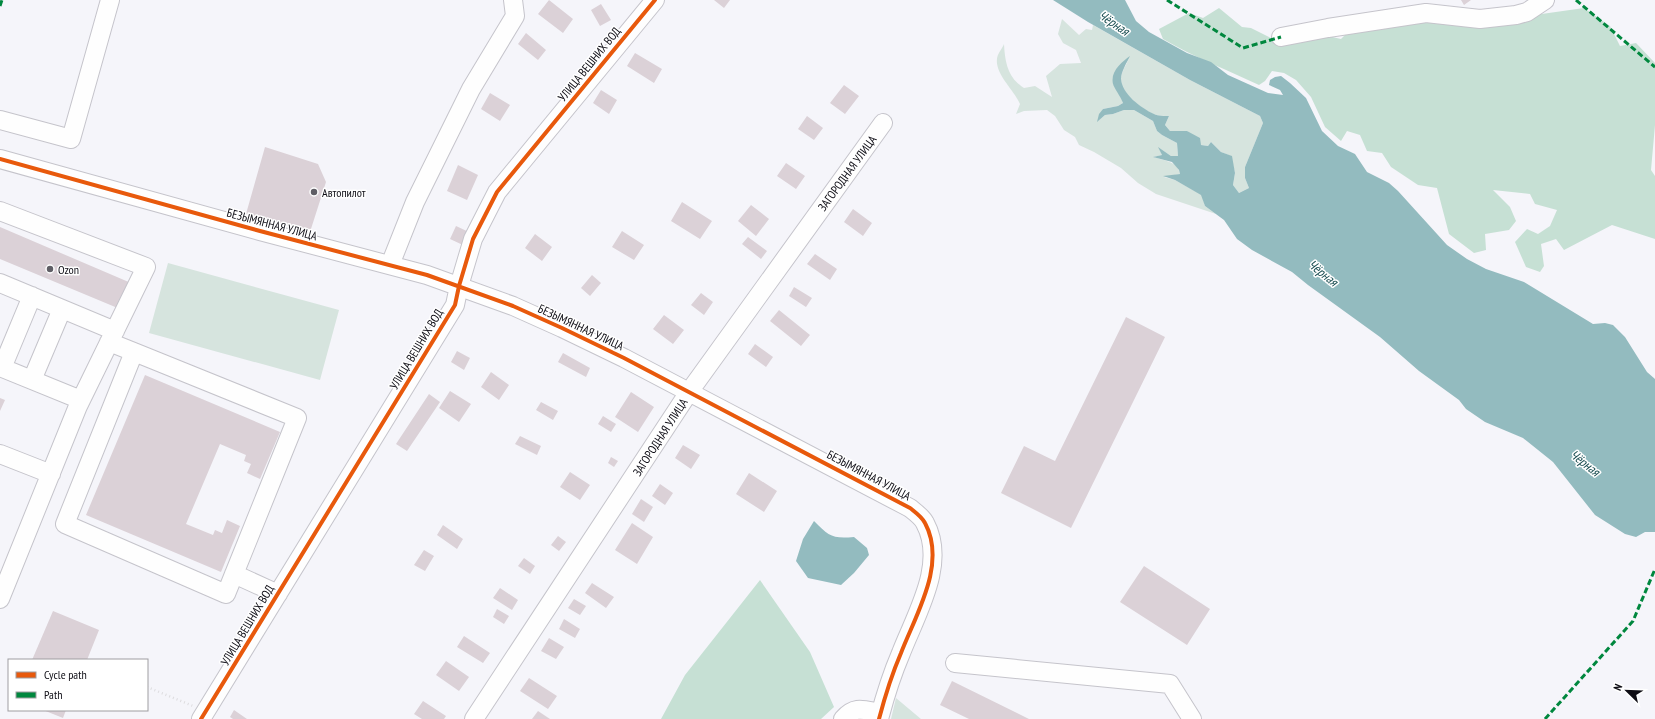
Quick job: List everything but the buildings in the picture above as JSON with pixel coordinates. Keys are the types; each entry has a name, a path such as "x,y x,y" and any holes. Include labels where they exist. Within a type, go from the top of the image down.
{"street":[{"path":"0,120 71,139 110,0"},
{"path":"390,265 415,202 471,89 515,16 513,0"},
{"path":"1280,37 1426,13 1480,19 1516,15 1527,12 1545,0"},
{"name":"УЛИЦА ВЕШНИХ ВОД","path":"199,714 278,594 455,305 473,239 497,192 648,4"},
{"name":"ЗАГОРОДНАЯ УЛИЦА","path":"474,719 689,392 883,123"},
{"name":"БЕЗЫМЯННАЯ УЛИЦА","path":"0,159 260,231 390,265 459,286 513,306 562,328 689,392 905,505 918,514 925,522 933,549 933,565 930,581 888,686 880,716"},
{"path":"0,211 146,267 81,400 51,474 5,574 0,599"},
{"path":"0,284 62,309 112,336 134,352 297,418 226,594 65,524 134,352"},
{"path":"32,296 1,368 81,400"},
{"path":"32,380 62,309"},
{"path":"0,454 51,474"},
{"path":"234,574 278,594"},
{"path":"955,663 1170,684 1192,719"},
{"path":"843,719 849,712 859,709 880,716"}],"path":[{"path":"148,688 199,714"}],"shaded area":[{"path":"1062,19 1079,35 1086,29 1092,30 1093,25 1190,80 1260,116 1263,123 1245,167 1245,178 1249,188 1239,193 1233,185 1235,173 1231,156 1221,152 1211,142 1208,146 1201,145 1187,131 1170,131 1165,125 1169,116 1159,116 1153,114 1137,104 1127,94 1123,89 1121,77 1130,57 1113,84 1120,93 1123,103 1118,106 1103,109 1098,121 1105,115 1124,110 1134,110 1153,121 1157,131 1177,143 1178,156 1171,156 1159,148 1162,155 1154,157 1174,164 1179,170 1180,174 1164,177 1175,180 1202,195 1205,206 1216,214 1156,194 1138,183 1121,168 1079,145 1075,137 1064,130 1055,116 1047,110 1024,111 1016,114 1020,104 999,70 997,65 997,57 1004,44 1008,69 1014,80 1024,88 1035,86 1052,97 1046,76 1060,64 1081,63 1076,50 1063,43 1058,34"},
{"path":"168,263 339,310 320,380 149,333"},
{"path":"896,698 921,719 891,719"}],"green space":[{"path":"1219,8 1242,27 1251,28 1277,43 1315,33 1341,39 1349,31 1439,18 1458,26 1584,8 1610,26 1620,46 1636,43 1655,63 1655,125 1651,170 1655,176 1655,239 1612,225 1564,250 1556,239 1541,244 1544,266 1540,272 1526,267 1515,242 1527,229 1538,234 1550,226 1557,210 1535,204 1530,194 1493,190 1510,207 1516,221 1509,230 1485,234 1486,250 1474,253 1449,234 1437,188 1418,185 1391,167 1382,153 1367,151 1360,135 1347,131 1341,141 1325,127 1311,97 1296,80 1284,73 1272,71 1265,81 1259,85 1199,58 1163,39 1159,29 1189,13 1203,18"},
{"path":"760,580 810,652 834,707 821,719 661,719 685,675"}],"water":[{"name":"Чёрная","path":"1053,0 1125,0 1136,21 1149,32 1187,53 1211,62 1228,75 1268,93 1283,95 1280,90 1269,85 1270,80 1281,76 1306,98 1322,131 1338,146 1355,154 1367,172 1389,183 1398,191 1447,245 1467,259 1486,269 1524,282 1593,324 1605,323 1613,325 1625,337 1647,372 1655,379 1655,532 1645,532 1636,537 1625,534 1595,515 1553,462 1523,438 1485,422 1466,409 1459,400 1419,371 1380,337 1292,272 1252,250 1237,239 1224,220 1205,206 1201,195 1175,180 1163,176 1180,174 1179,170 1172,162 1153,157 1162,155 1158,147 1171,156 1178,156 1177,143 1157,131 1153,121 1134,110 1124,110 1105,115 1097,122 1099,114 1103,109 1118,106 1123,103 1113,84 1113,75 1117,67 1130,56 1121,76 1122,85 1128,95 1138,104 1154,114 1169,116 1165,125 1170,131 1187,131 1200,138 1201,145 1208,146 1211,142 1221,152 1232,156 1235,173 1233,185 1239,193 1249,188 1245,178 1245,167 1263,123 1260,116 1190,80 1088,22"},
{"path":"814,521 827,533 836,537 854,537 867,548 869,555 854,573 841,585 808,578 796,561 803,539"}],"marked path":[{"path":"0,6 2,0"},
{"path":"1167,0 1243,48 1281,37"},
{"path":"1576,0 1655,67"},
{"path":"1545,719 1633,621 1655,569"}],"cycle path":[{"path":"201,719 455,305 473,239 497,192 655,0"},
{"path":"0,159 260,231 427,275 513,306 624,358 910,508 924,521 931,539 933,555 931,572 921,606 892,677 879,719"}],"place":[{"name":"Автопилот","path":"314,192"},
{"name":"Ozon","path":"50,269"}]}
